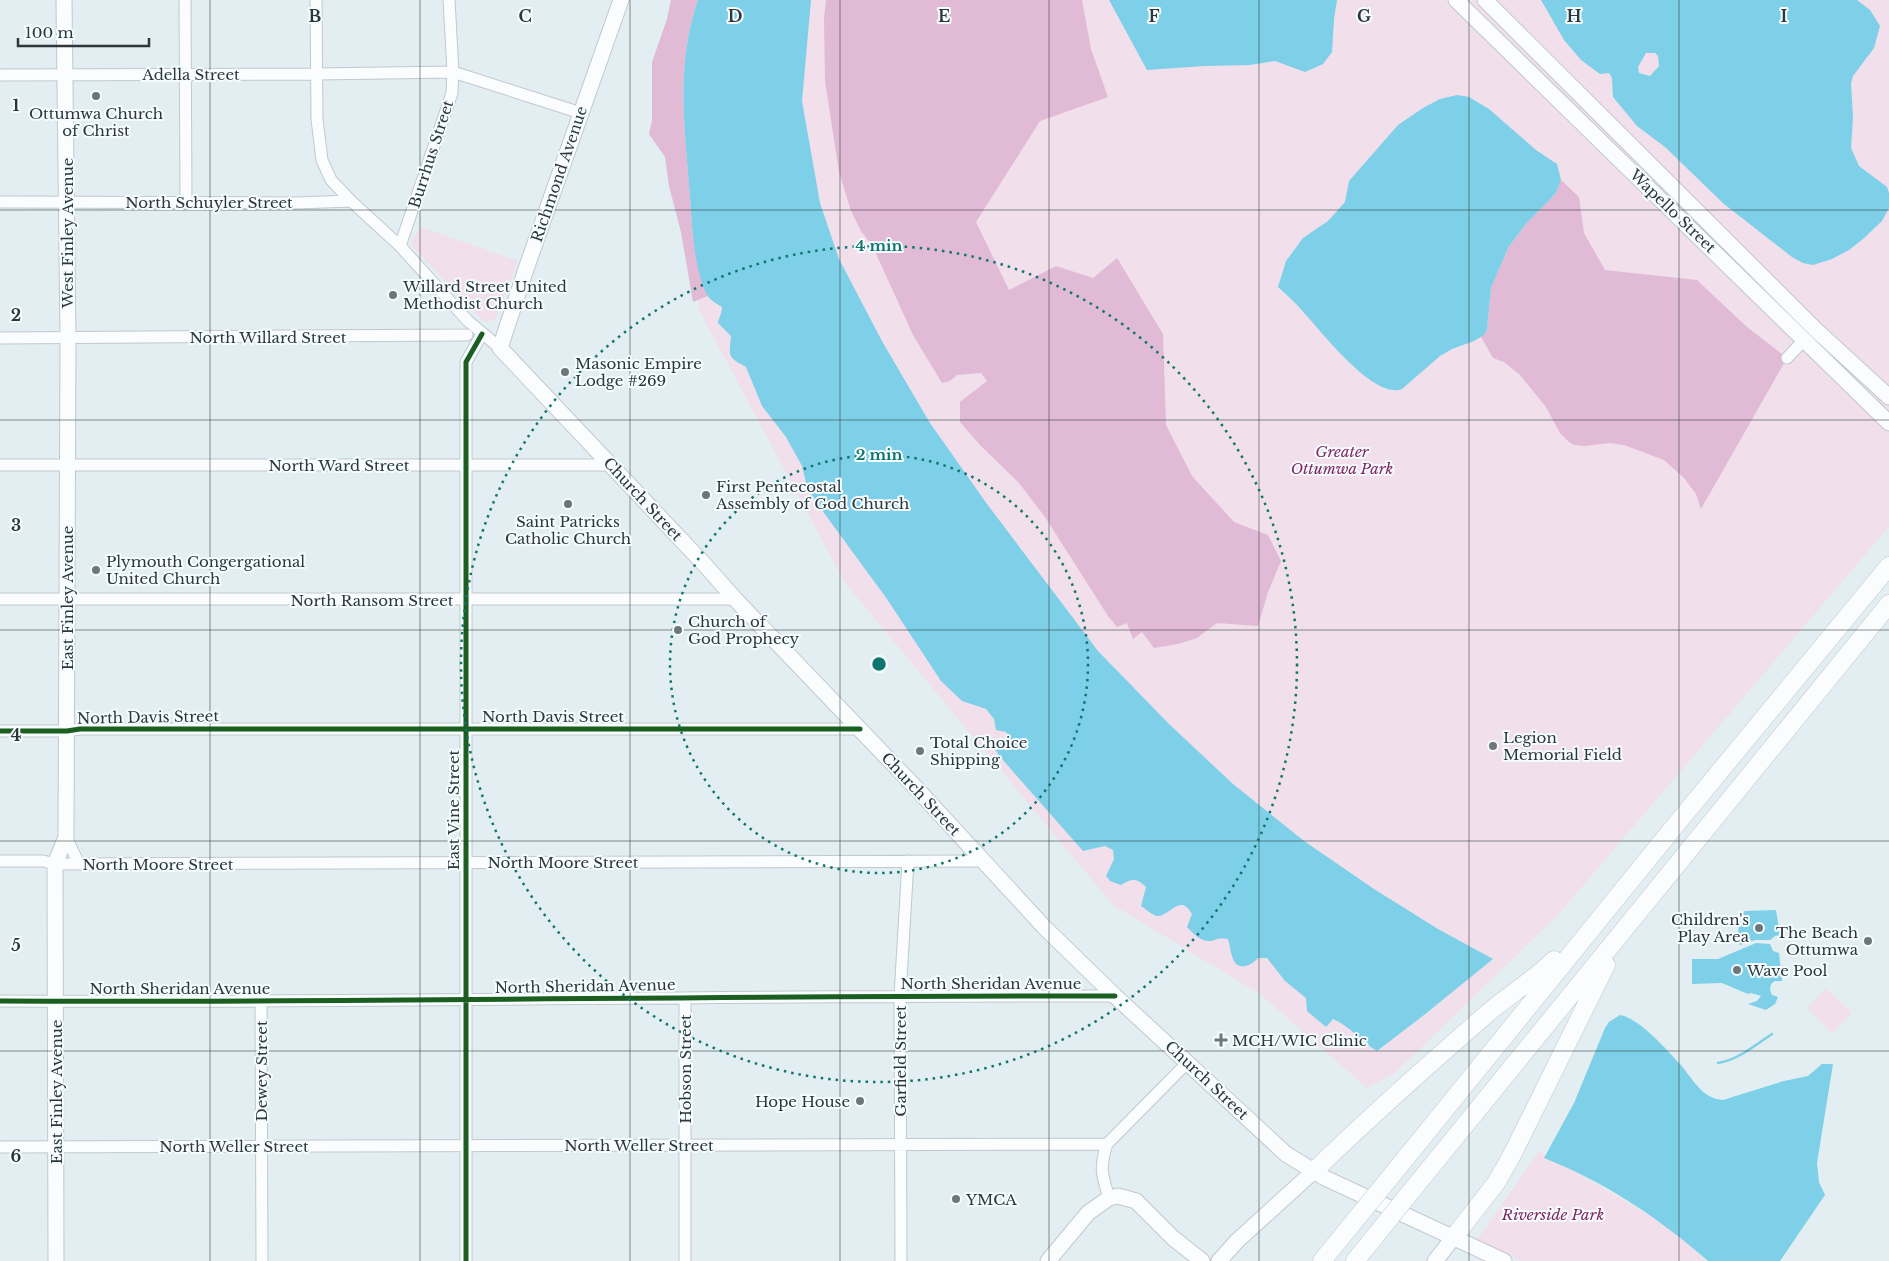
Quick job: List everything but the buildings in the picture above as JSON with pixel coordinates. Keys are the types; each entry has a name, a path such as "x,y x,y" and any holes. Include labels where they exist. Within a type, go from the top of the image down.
{"highway":[{"path":"1322,1261 1616,898 1889,566"},
{"path":"1355,1261 1889,604"},
{"path":"1314,1171 1373,1114 1492,1010 1542,973 1616,898"},
{"path":"1454,1237 1496,1183 1512,1155 1598,980 1632,920"}],"main road":[{"name":"West Finley Avenue","path":"64,0 68,465"},
{"name":"Richmond Avenue","path":"500,348 621,0"},
{"name":"Wapello Street","path":"1456,0 1889,423"},
{"name":"Wapello Street","path":"1485,0 1816,330 1889,397"},
{"name":"Church Street","path":"500,348 735,599 917,789 1045,928 1286,1154 1325,1178 1504,1261"},
{"name":"East Finley Avenue","path":"66,837 68,465"},
{"path":"55,864 66,837"},
{"name":"East Finley Avenue","path":"55,864 56,1261"},
{"path":"1219,1261 1314,1171"},
{"path":"1048,1261 1088,1213 1109,1198 1118,1196 1136,1201 1173,1238 1202,1261"},
{"path":"1435,1261 1454,1237"}],"street":[{"path":"185,0 186,202"},
{"name":"Church Street","path":"316,0 317,120 322,160 331,180 400,246 468,321 500,348"},
{"name":"Burrhus Street","path":"400,246 452,93 453,72 449,0"},
{"name":"Adella Street","path":"0,74 453,72 581,113"},
{"name":"North Schuyler Street","path":"0,202 297,203 351,201"},
{"name":"East Vine Street","path":"466,1261 466,362 482,334"},
{"name":"North Willard Street","path":"0,338 467,335"},
{"path":"1787,358 1805,340"},
{"name":"North Ward Street","path":"0,465 610,465"},
{"name":"North Ransom Street","path":"0,599 735,599"},
{"name":"North Davis Street","path":"0,730 860,729"},
{"path":"66,837 79,864"},
{"name":"North Moore Street","path":"0,861 44,861 55,864 79,864 982,860"},
{"name":"Garfield Street","path":"901,1261 900,996 908,861"},
{"name":"North Sheridan Avenue","path":"0,1001 1116,996"},
{"name":"Hobson Street","path":"685,998 685,1261"},
{"name":"Dewey Street","path":"261,1000 262,1261"},
{"path":"1109,1198 1102,1177 1101,1162 1107,1144 1187,1062"},
{"name":"North Weller Street","path":"0,1147 1107,1144"}],"green space":[{"name":"Greater Ottumwa Park","path":"702,0 1889,0 1889,527 1557,916 1394,1074 1367,1088 1260,994 1113,905 845,583 699,310 673,119"},
{"path":"421,227 518,261 496,318 488,322 482,320 410,244"},
{"path":"1826,988 1852,1013 1832,1033 1807,1008"},
{"name":"Riverside Park","path":"1539,1151 1675,1230 1706,1261 1522,1261 1477,1240"}],"shaded area":[{"path":"671,0 698,0 687,43 684,107 691,218 700,272 708,296 693,302 681,232 669,186 665,157 649,134 652,120 652,62 667,19"},
{"path":"826,0 1082,0 1091,49 1108,97 1040,121 976,222 1009,290 1056,266 1093,278 1117,258 1163,334 1166,425 1192,476 1234,522 1268,535 1281,561 1268,592 1258,626 1217,623 1197,638 1178,644 1154,648 1142,632 1133,639 1127,623 1117,627 1108,616 1045,517 1019,483 980,445 960,422 960,402 987,381 981,373 957,375 950,381 942,383 913,335 873,247 861,231 851,211 839,172 825,81 824,19"},
{"path":"1561,180 1579,197 1584,233 1605,270 1697,280 1747,327 1787,358 1701,509 1696,494 1684,478 1664,460 1624,445 1609,443 1585,446 1574,445 1568,441 1560,433 1546,407 1520,375 1504,362 1493,358 1481,337 1487,329 1491,288 1508,248 1525,225 1556,193"}],"water":[{"path":"698,0 811,0 802,101 820,203 839,259 883,343 930,423 987,504 1098,651 1169,724 1233,784 1304,841 1374,889 1438,929 1493,959 1377,1051 1339,1022 1333,1019 1326,1027 1307,1011 1306,998 1285,981 1267,958 1258,958 1247,966 1240,966 1234,961 1228,939 1221,938 1205,941 1196,936 1187,927 1192,914 1188,908 1179,905 1163,915 1156,916 1141,906 1146,887 1143,884 1134,880 1121,885 1110,881 1106,876 1114,859 1113,850 1105,846 1083,851 1002,759 987,739 1004,741 1009,736 1006,732 996,730 994,719 986,709 962,701 941,681 887,599 816,502 807,487 802,466 786,437 762,406 746,367 732,358 730,352 731,336 718,323 722,307 707,295 699,273 693,234 684,122 686,49"},
{"path":"1109,0 1337,0 1332,52 1323,64 1305,72 1275,61 1250,65 1147,70"},
{"path":"1541,0 1857,0 1870,10 1880,26 1874,48 1853,76 1851,83 1853,118 1851,148 1859,166 1887,187 1889,208 1882,221 1849,250 1832,259 1813,265 1803,263 1792,257 1724,204 1665,147 1637,126 1613,97 1612,78 1609,73 1600,74 1581,60 1564,40","holes":["1646,53 1655,53 1658,56 1659,66 1650,76 1639,73 1638,67"]},
{"path":"1457,95 1469,97 1489,109 1536,150 1557,164 1561,180 1556,193 1525,225 1508,248 1491,288 1487,329 1484,335 1440,356 1402,389 1390,390 1363,375 1278,287 1286,261 1303,238 1328,221 1345,202 1349,181 1398,125 1440,99"},
{"name":"Children's Play Area","path":"1776,910 1780,935 1770,940 1755,940 1740,945 1737,940 1739,925 1744,918 1743,913 1745,911"},
{"name":"Wave Pool","path":"1756,943 1770,944 1773,951 1779,953 1782,981 1775,981 1771,984 1770,990 1772,995 1778,997 1775,1004 1766,1010 1748,1004 1757,1001 1761,996 1748,994 1722,983 1692,984 1692,959 1718,959"},
{"path":"1620,1015 1636,1022 1652,1035 1680,1064 1698,1087 1716,1099 1723,1100 1784,1081 1808,1076 1822,1064 1833,1064 1817,1163 1819,1182 1825,1195 1780,1261 1708,1261 1670,1230 1630,1202 1588,1178 1544,1158 1574,1103 1605,1028 1609,1022"}],"waterway":[{"path":"1718,1063 1732,1059 1772,1034"}],"cycle path":[{"path":"466,1261 466,362 482,334"},
{"path":"0,731 67,731 80,729 860,729"},
{"path":"0,1001 1115,996"}],"place":[{"name":"Ottumwa Church of Christ","path":"96,96"},
{"name":"Willard Street United Methodist Church","path":"393,295"},
{"name":"Masonic Empire Lodge #269","path":"565,372"},
{"name":"First Pentecostal Assembly of God Church","path":"706,495"},
{"name":"Saint Patricks Catholic Church","path":"568,504"},
{"name":"Plymouth Congergational United Church","path":"96,570"},
{"name":"Church of God Prophecy","path":"678,630"},
{"name":"Legion Memorial Field","path":"1493,746"},
{"name":"Total Choice Shipping","path":"920,751"},
{"name":"Children's Play Area","path":"1759,928"},
{"name":"The Beach Ottumwa","path":"1868,941"},
{"name":"Wave Pool","path":"1737,970"},
{"name":"MCH/WIC Clinic","path":"1221,1040"},
{"name":"Hope House","path":"860,1101"},
{"name":"YMCA","path":"956,1199"}]}
